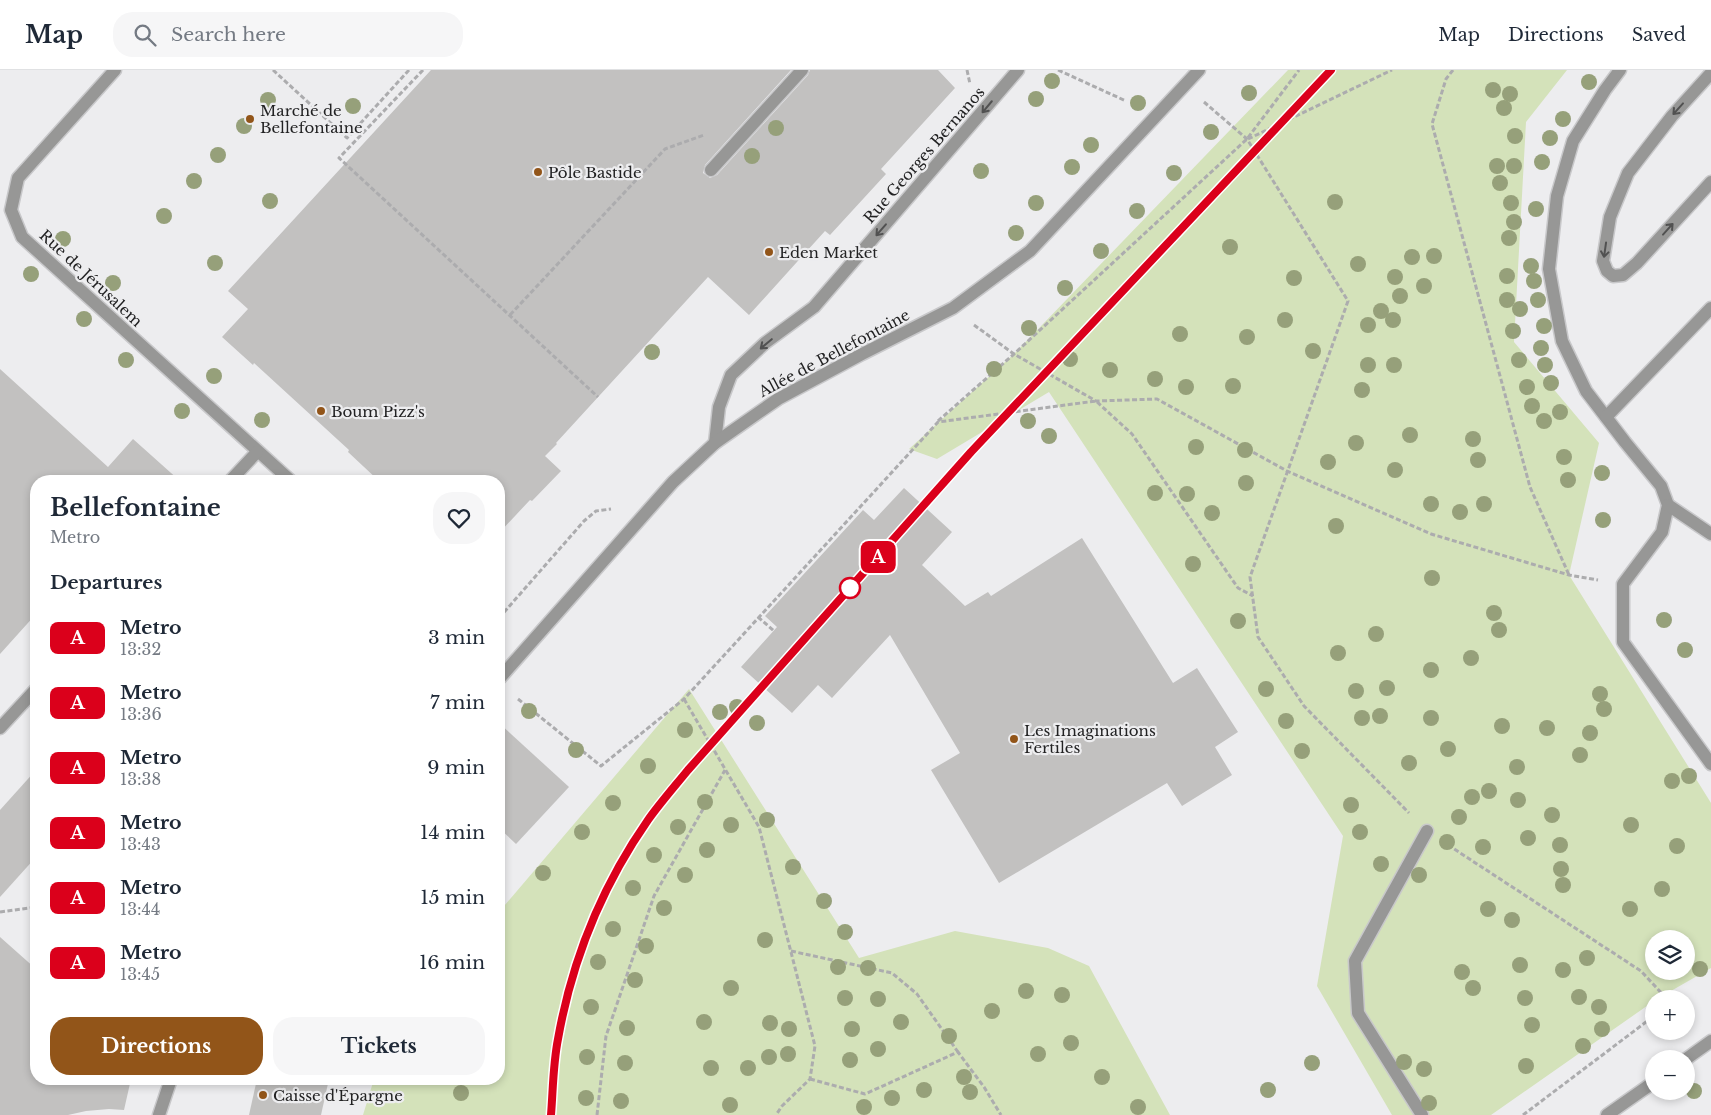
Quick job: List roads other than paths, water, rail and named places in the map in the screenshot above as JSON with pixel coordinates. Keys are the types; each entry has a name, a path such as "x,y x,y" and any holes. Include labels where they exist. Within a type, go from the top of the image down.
{"street":[{"name":"Rue de Jérusalem","path":"115,70 18,178 10,210 22,236 284,475"},
{"path":"711,170 802,70"},
{"name":"Rue Georges Bernanos","path":"715,443 719,407 731,375 765,343 820,301 1018,70"},
{"name":"Allée de Bellefontaine","path":"505,672 673,482 715,443 778,399 953,308 1030,251 1198,70"},
{"path":"1620,70 1573,141 1557,196 1549,269 1562,341 1586,390 1661,486 1668,505 1662,532 1623,584 1623,642 1711,764"},
{"path":"1711,73 1672,116 1628,173 1610,217 1603,261 1606,271 1613,276 1624,276 1711,182"},
{"path":"1606,417 1711,308"},
{"path":"236,475 257,452"},
{"path":"1668,505 1711,534"},
{"path":"0,728 30,696"},
{"path":"1422,1115 1358,1013 1355,961 1427,831"},
{"path":"1695,1053 1711,1042"},
{"path":"159,1114 169,1085"},
{"path":"1607,1115 1645,1088"}],"metro line":[{"name":"A","path":"551,1115 558,1040 573,974 589,928 615,872 648,819 688,770 971,452 1331,70"}],"place":[{"name":"Marché de Bellefontaine","path":"250,119"},
{"name":"Pôle Bastide","path":"538,172"},
{"name":"Eden Market","path":"769,252"},
{"name":"Boum Pizz's","path":"321,411"},
{"name":"Les Imaginations Fertiles","path":"1014,739"},
{"name":"Caisse d'Épargne","path":"263,1095"}]}
